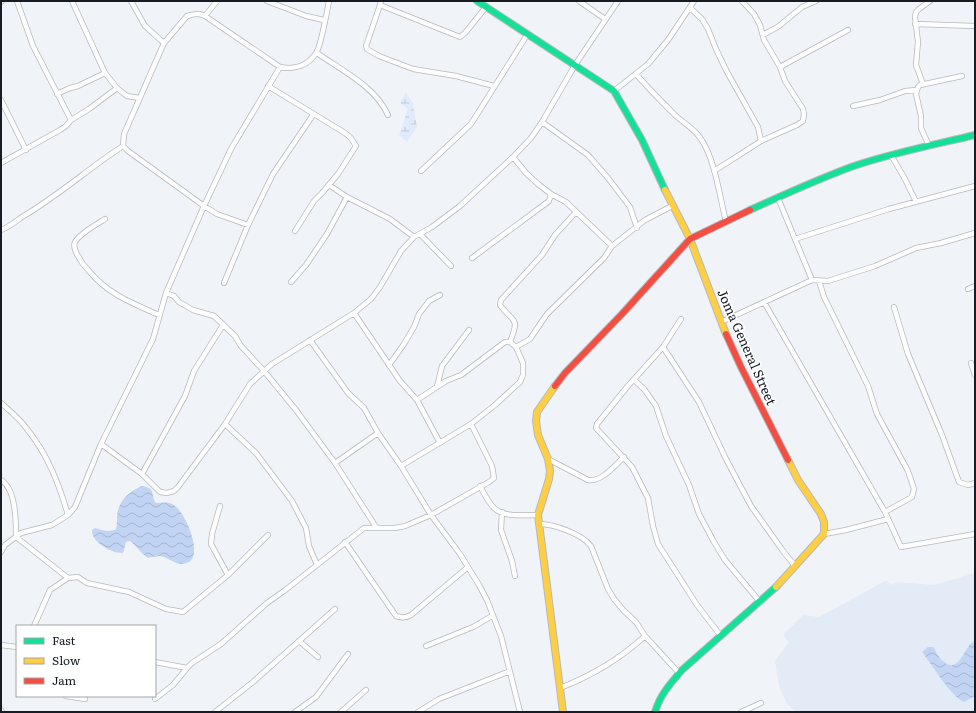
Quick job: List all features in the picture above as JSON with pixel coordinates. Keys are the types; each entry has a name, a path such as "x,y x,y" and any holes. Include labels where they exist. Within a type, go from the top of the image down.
{"street":[{"path":"17,1 33,46 71,120"},
{"path":"72,1 105,73 117,88 127,96 139,98"},
{"path":"131,1 145,26 164,43"},
{"path":"205,16 217,1"},
{"path":"267,1 300,14 324,20"},
{"path":"248,226 217,214 204,206 128,151 123,146 124,134 164,43 187,16 196,14 205,16 280,67 287,69 306,64 317,53 329,1"},
{"name":"Joma General Street","path":"477,1 614,91 642,140 672,206 690,239 721,322 741,367 798,480 821,514 824,522 824,534"},
{"path":"579,1 605,19"},
{"path":"101,444 142,474 160,492 167,493 174,491 224,424 250,384 264,371 354,313 371,299 380,287 401,251 414,237 432,227 460,206 513,157 531,138 575,65 618,1"},
{"path":"614,91 648,64 668,40 694,1"},
{"path":"714,171 761,141 797,125 802,121 804,114 803,109 785,81 780,67 754,14 742,1"},
{"path":"763,35 779,26 802,7 816,1"},
{"path":"923,84 916,66 918,42 915,24 916,12 930,1"},
{"path":"486,7 460,37 380,3 366,46 367,49 379,56 413,69 456,76 494,86"},
{"path":"690,8 702,19 708,29 726,70 758,127 761,141"},
{"path":"915,24 975,26"},
{"path":"780,67 848,30"},
{"path":"421,171 471,124 527,35"},
{"path":"317,53 348,73 373,94 385,108 388,115"},
{"path":"1,552 3,544 21,533 52,525 68,515 75,507 101,444 153,339 166,293 204,206 231,149 280,67"},
{"path":"57,94 105,73"},
{"path":"636,74 653,94 664,102 675,115 693,129 702,140 714,171 726,222"},
{"path":"929,146 921,128 917,90 920,85 923,84 962,76"},
{"path":"268,86 313,115 345,133 351,138 356,146 338,174 314,200 295,231"},
{"path":"1,163 66,126 71,120 90,109 117,88"},
{"path":"853,106 917,90"},
{"path":"1,100 26,150"},
{"path":"224,283 248,226 273,174 313,115"},
{"path":"542,122 588,155 630,207 637,228"},
{"path":"563,712 538,524 538,515 549,478 548,459 538,435 536,421 538,412 542,405 565,373 622,314 690,239 814,181 852,167 891,155 975,134"},
{"path":"1,230 7,228 38,208 123,146"},
{"path":"891,155 916,202"},
{"path":"513,157 526,173 538,184 551,194 566,202 612,246"},
{"path":"329,185 347,197 390,220 414,237"},
{"path":"795,239 916,202 975,186"},
{"path":"472,258 549,201 551,194"},
{"path":"291,282 306,266 327,234 347,197"},
{"path":"778,198 812,280"},
{"path":"516,347 530,339 547,314 604,258 612,246 637,228 645,220 672,206"},
{"path":"510,342 516,324 515,320 500,305 501,300 542,255 555,235 576,212"},
{"path":"105,219 80,236 76,242 75,245 80,261 94,278 118,297 159,316"},
{"path":"721,322 812,280 828,281 875,266 916,248 941,243 975,233"},
{"path":"420,234 451,266"},
{"path":"819,281 824,297 868,386 877,414 908,471 914,489 912,497 885,512"},
{"path":"968,289 975,286"},
{"path":"166,293 174,296 179,302 193,310 214,316 235,336 241,346 296,410 335,463 376,527"},
{"path":"389,365 404,344 414,327 419,314 429,301 440,295"},
{"path":"764,302 885,512 901,547 975,534"},
{"path":"894,308 908,354 942,435 959,482 968,485 975,483"},
{"path":"354,313 400,381 417,400 440,443"},
{"path":"681,319 663,347 597,424 596,428 624,457 636,474 648,498 658,544 697,605 721,636"},
{"path":"142,474 185,396 194,371 223,325"},
{"path":"437,387 442,366 469,330"},
{"path":"310,340 348,392 364,408 378,433 401,466 431,515 468,566 487,600 501,636 520,712"},
{"path":"401,466 471,424 520,382 523,375 523,363 516,347 510,342 505,342 461,375 446,381 417,400"},
{"path":"663,347 699,402 729,466 751,506 795,566"},
{"path":"971,363 975,375"},
{"path":"634,380 644,389 656,406 666,436 690,485 699,514 714,542 725,560 760,602"},
{"path":"1,403 27,428 52,466 68,515"},
{"path":"224,424 256,453 292,501 306,528 309,546 317,564"},
{"path":"155,699 173,685 187,668 221,644 267,603 364,528 391,528 405,526 431,515 494,478 492,466 471,424"},
{"path":"335,463 378,433"},
{"path":"548,459 592,481 605,474 624,457"},
{"path":"1,480 5,482 14,503 16,537 68,578"},
{"path":"480,486 495,509 512,515 538,515"},
{"path":"220,506 212,534 211,544 228,575"},
{"path":"502,512 501,530 512,560 515,576"},
{"path":"655,712 655,706 659,699 679,673 760,602 824,534 846,530 888,518"},
{"path":"538,524 558,528 576,534 586,540 591,546 608,589 614,599 636,622 644,636 679,673"},
{"path":"34,625 50,590 68,578 78,577 87,583 129,592 166,609 183,612 228,575 268,535"},
{"path":"345,542 396,616 401,618 411,615 468,566"},
{"path":"215,712 253,682 335,609"},
{"path":"426,646 472,627 492,616"},
{"path":"560,688 581,680 601,669 628,650 644,636"},
{"path":"299,641 318,657"},
{"path":"1,645 16,647"},
{"path":"295,712 316,697 348,654"},
{"path":"156,662 187,668"},
{"path":"418,712 439,699 510,671"},
{"path":"341,712 366,690"},
{"path":"72,697 85,699"},
{"path":"741,712 761,703"}],"shaded area":[{"path":"975,573 975,712 795,712 786,702 779,686 775,661 789,642 783,635 803,615 819,617 887,580 890,585 897,582 934,585"}],"green space":[{"path":"406,92 413,104 417,127 407,142 399,135 408,109 400,103"}],"water":[{"path":"142,486 150,488 156,503 172,504 183,516 191,533 193,542 193,557 189,562 181,564 160,556 148,558 130,541 126,542 123,553 113,552 98,543 95,539 92,530 95,528 108,531 116,529 119,506 128,494"},
{"path":"975,640 975,696 964,702 953,694 922,652 928,647 933,647 939,657 947,664 951,665 961,659 969,646"}],"traffic: fast":[{"path":"477,1 614,91 642,140 665,190"},
{"path":"750,210 812,182 851,167 897,153 975,135"},
{"path":"655,712 663,695 682,670 776,587"}],"traffic: slow":[{"path":"665,190 690,239 726,334"},
{"path":"555,386 537,412 536,421 538,435 548,459 550,471 538,515 563,712"},
{"path":"776,587 824,534 824,522 821,514 798,480 788,460"}],"traffic: jam":[{"path":"555,386 565,373 622,314 690,239 750,210"},
{"path":"726,334 788,460"}]}
